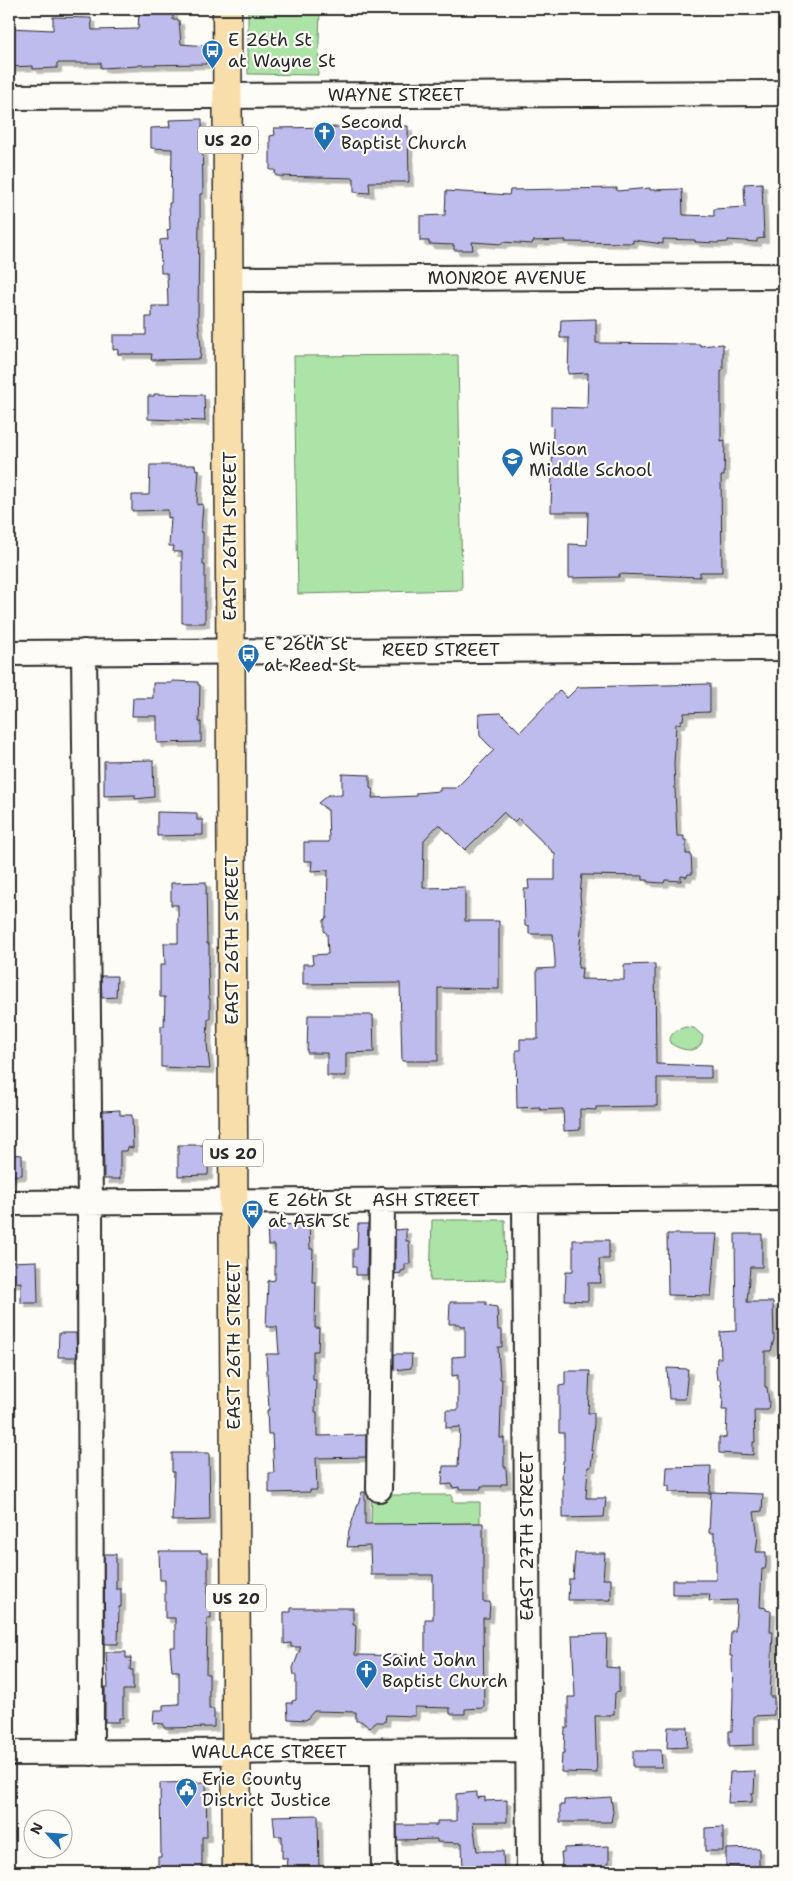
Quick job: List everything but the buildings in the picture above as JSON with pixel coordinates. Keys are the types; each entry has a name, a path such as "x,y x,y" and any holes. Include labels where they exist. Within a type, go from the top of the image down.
{"main road":[{"name":"EAST 26TH STREET","path":"227,9 237,1872"}],"street":[{"name":"WAYNE STREET","path":"9,97 784,93"},
{"name":"MONROE AVENUE","path":"229,279 784,276"},
{"name":"REED STREET","path":"9,653 784,648"},
{"path":"84,652 90,1202 91,1753"},
{"name":"ASH STREET","path":"9,1203 784,1198"},
{"name":"EAST 27TH STREET","path":"525,1199 529,1872"},
{"path":"379,1489 382,1200"},
{"name":"WALLACE STREET","path":"9,1753 529,1750"},
{"path":"384,1751 384,1872"}],"green space":[{"path":"248,9 320,9 318,75 248,74"},
{"path":"458,355 462,590 298,594 294,356"},
{"path":"686,1027 694,1028 703,1036 699,1047 685,1050 670,1043 674,1032"},
{"path":"432,1220 505,1220 506,1280 430,1281"},
{"path":"372,1495 452,1495 452,1502 480,1502 480,1523 371,1524"}],"place":[{"name":"E 26th St at Wayne St","path":"212,69"},
{"name":"Second Baptist Church","path":"325,151"},
{"name":"Wilson Middle School","path":"513,478"},
{"name":"E 26th St at Reed St","path":"248,673"},
{"name":"E 26th St at Ash St","path":"252,1229"},
{"name":"Saint John Baptist Church","path":"366,1689"},
{"name":"Erie County District Justice","path":"186,1808"}]}
